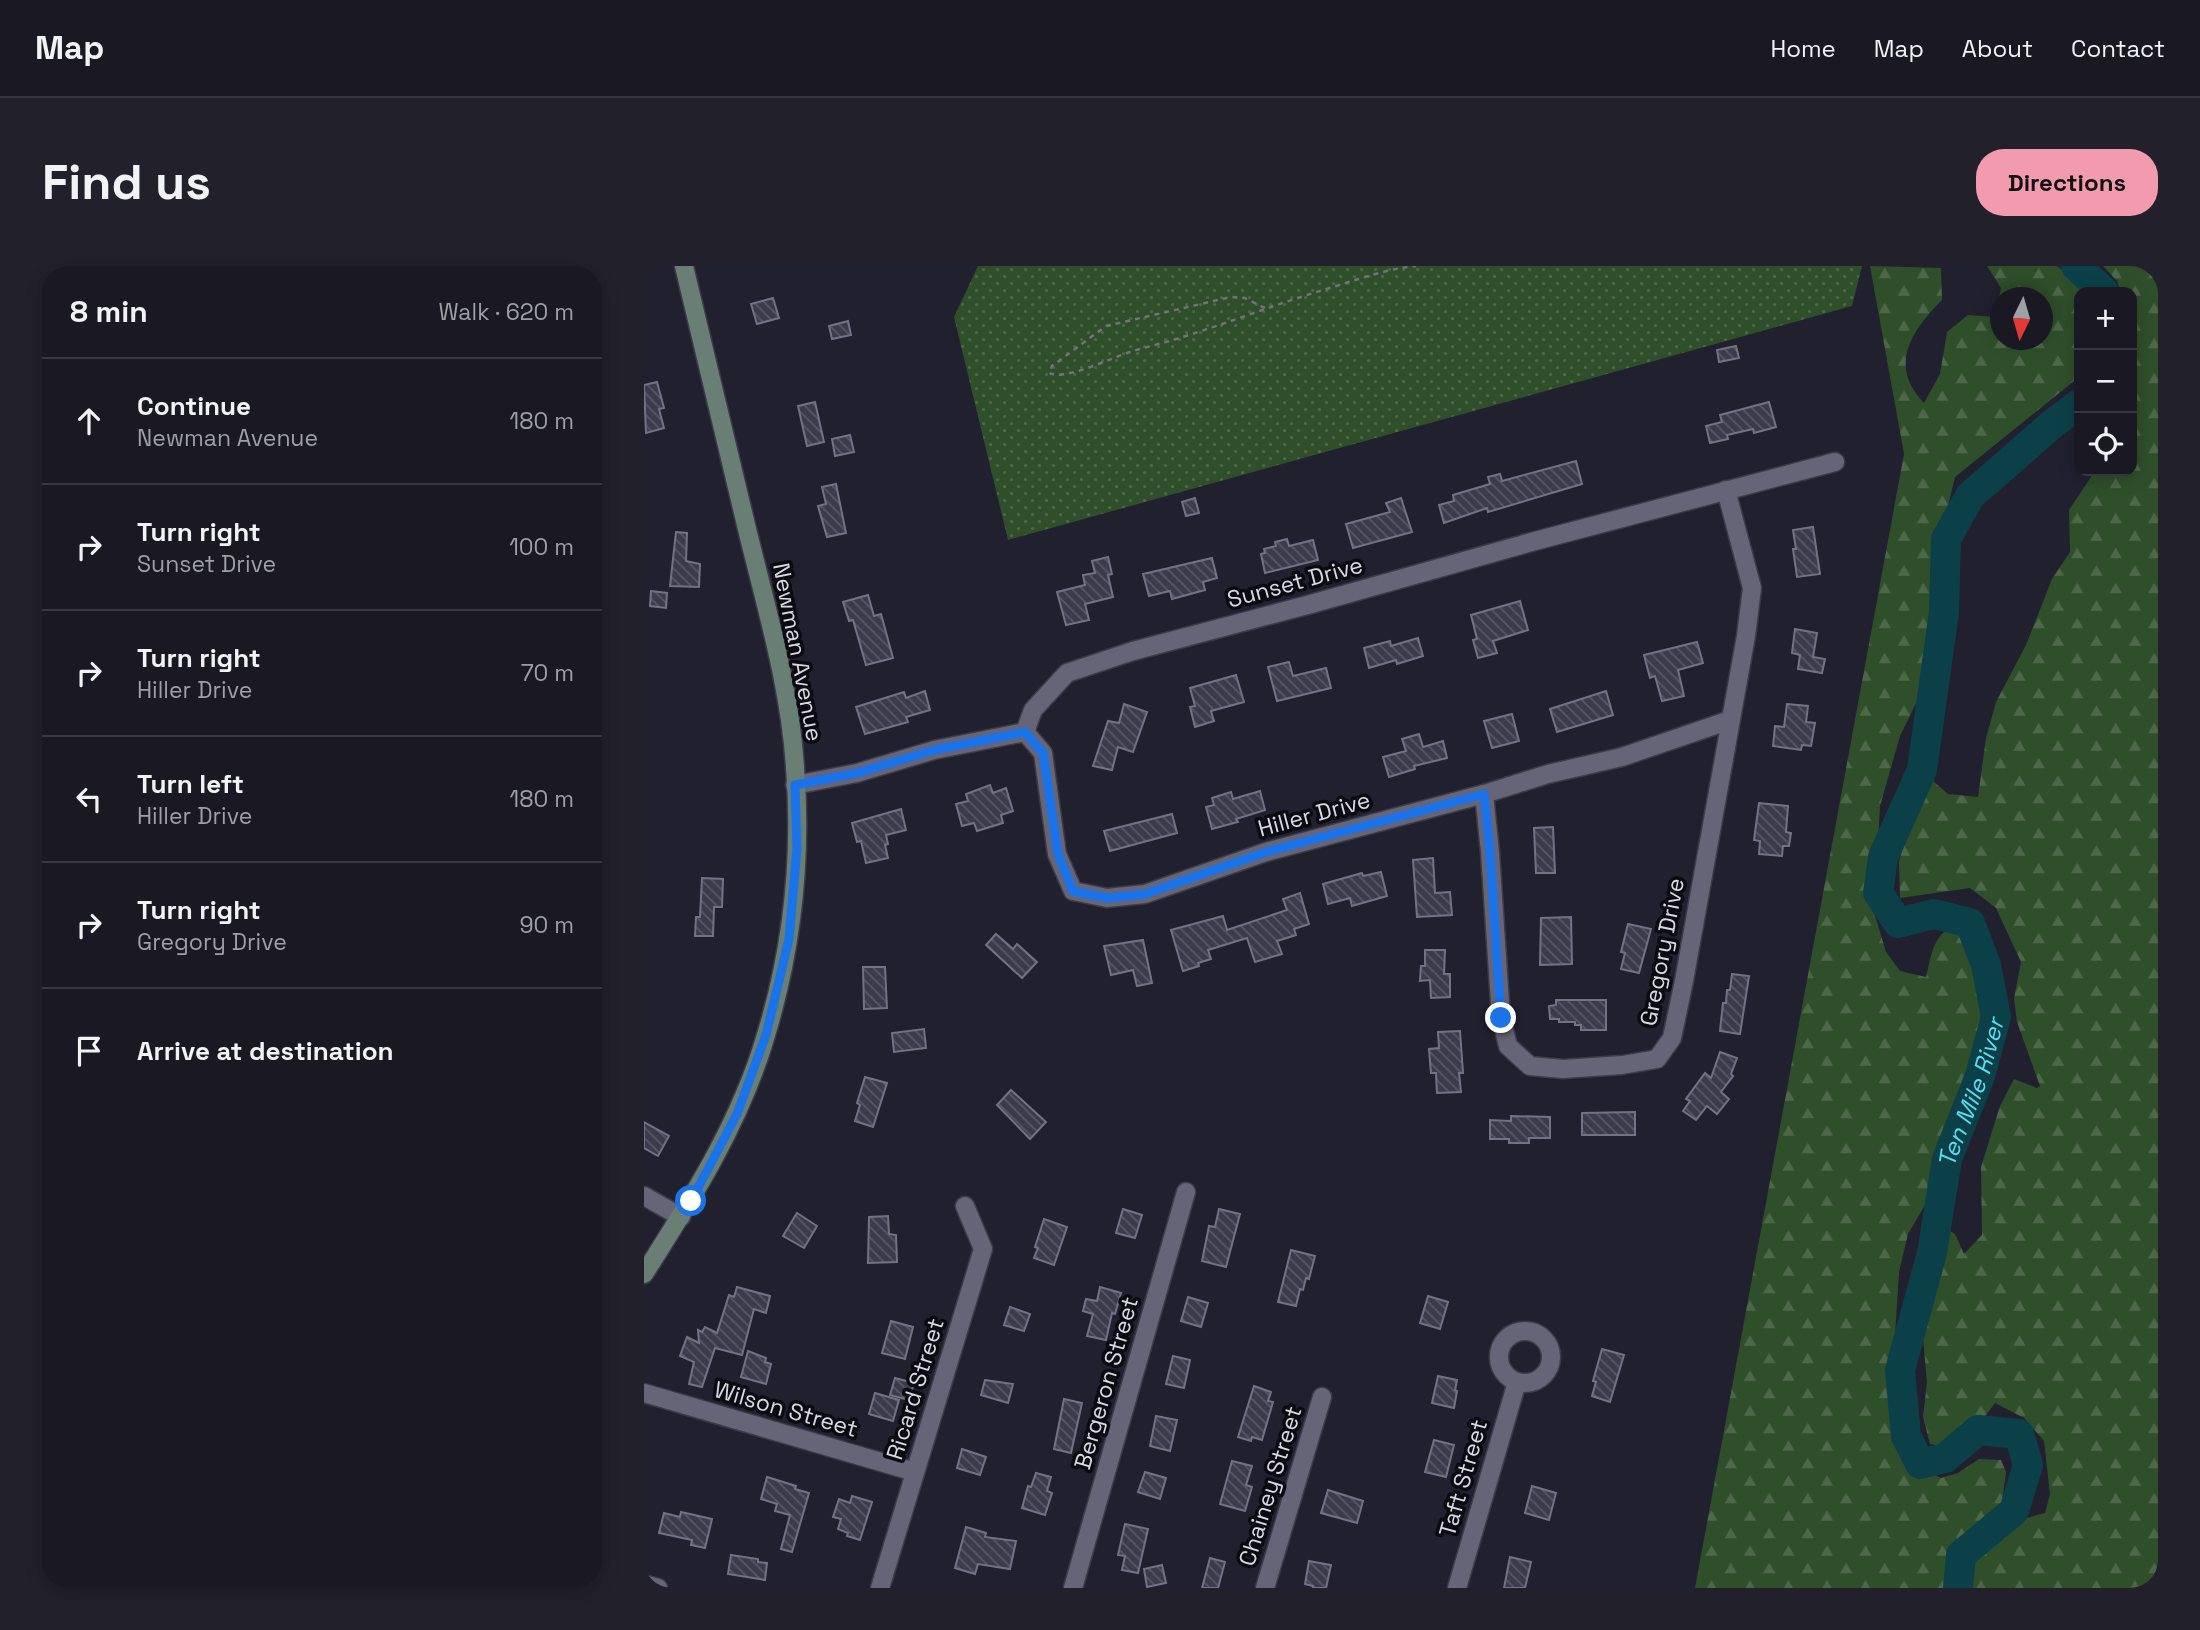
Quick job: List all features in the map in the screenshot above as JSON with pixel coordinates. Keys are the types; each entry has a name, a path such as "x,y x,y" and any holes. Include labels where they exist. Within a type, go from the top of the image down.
{"main road":[{"name":"Newman Avenue","path":"644,1274 681,1217 737,1114 766,1035 789,939 797,848 795,767 782,678 684,266"}],"street":[{"name":"Sunset Drive","path":"1025,732 1033,710 1067,673 1133,651 1835,462"},
{"name":"Gregory Drive","path":"1484,794 1501,1018 1508,1046 1530,1066 1563,1069 1622,1065 1657,1059 1672,1038 1679,1004 1752,588 1726,490"},
{"name":"Hiller Drive","path":"1025,732 1043,753 1058,854 1073,891 1107,898 1145,894 1266,852 1484,794 1548,774 1622,757 1730,720"},
{"path":"795,785 857,773 934,750 1025,732"},
{"name":"Bergeron Street","path":"1073,1588 1186,1192"},
{"path":"644,1196 681,1217"},
{"name":"Ricard Street","path":"880,1588 983,1248 965,1206"},
{"name":"Taft Street","path":"1457,1588 1517,1382"},
{"name":"Wilson Street","path":"644,1393 915,1472"},
{"name":"Chainey Street","path":"1265,1588 1321,1397"},
{"path":"644,1584 658,1588"}],"path":[{"path":"1265,308 1245,298 1231,297 1112,324 1057,363 1049,373 1054,376 1071,372 1388,270 1416,266"}],"green space":[{"path":"978,266 1862,266 1852,306 1008,540 954,317"},
{"path":"1870,266 1941,268 1942,300 1913,336 1906,362 1907,376 1924,403 1940,374 1947,332 1968,315 1990,317 1990,350 2053,350 2053,287 2000,287 1987,266 2057,266 2079,287 2074,287 2074,381 1955,477 1934,564 1928,679 1900,736 1880,806 1874,912 1886,952 1900,971 1926,977 1938,939 1949,928 1958,924 1979,942 1988,974 1987,1010 1949,1143 1928,1200 1908,1234 1899,1272 1894,1352 1906,1377 1903,1445 1913,1464 1941,1478 1958,1473 1979,1459 2001,1460 2006,1472 2002,1502 1975,1527 1971,1540 1972,1549 1991,1548 2016,1521 2045,1513 2050,1494 2044,1441 2024,1418 1995,1403 1960,1450 1930,1444 1923,1417 1927,1382 1922,1327 1932,1244 1950,1231 1955,1234 1964,1254 1982,1235 1981,1167 2000,1106 2014,1079 2037,1088 2040,1086 2017,1022 2014,998 2021,962 1996,908 1970,888 1900,898 1899,862 1915,800 1926,775 1948,794 1978,797 1986,738 1996,702 2026,645 2052,579 2070,552 2069,510 2092,476 2137,476 2137,287 2119,287 2103,266 2158,266 2158,1588 1695,1588 1904,454"}],"building":[{"path":"773,298 779,318 757,324 751,304"},
{"path":"848,321 851,335 832,339 829,326"},
{"path":"1736,346 1739,358 1719,362 1717,350"},
{"path":"657,382 664,408 659,409 664,428 646,433 644,385"},
{"path":"815,402 824,442 807,446 798,406"},
{"path":"1769,402 1776,427 1754,433 1753,429 1727,435 1728,439 1710,443 1706,426 1722,422 1720,415"},
{"path":"850,435 854,452 835,456 832,439"},
{"path":"1576,461 1582,484 1488,512 1487,508 1444,523 1439,505 1454,501 1453,495 1490,484 1488,477 1500,474 1502,481"},
{"path":"836,484 846,533 827,537 818,506 826,504 822,487"},
{"path":"1195,498 1199,513 1186,516 1182,502"},
{"path":"1401,498 1412,532 1353,548 1346,524 1390,512 1386,503"},
{"path":"1813,527 1820,574 1797,577 1793,530"},
{"path":"676,532 687,533 686,561 700,564 699,587 670,586"},
{"path":"1287,539 1289,546 1313,540 1318,560 1265,573 1261,554 1265,553 1264,549"},
{"path":"1108,557 1112,574 1108,575 1113,597 1085,604 1089,620 1066,625 1057,592 1085,585 1083,575 1095,573 1092,561"},
{"path":"1212,558 1217,578 1203,582 1205,590 1172,599 1170,591 1149,596 1143,574"},
{"path":"651,591 667,593 666,608 650,606"},
{"path":"868,595 874,616 881,614 893,658 866,665 853,620 849,621 843,602"},
{"path":"1520,601 1528,630 1493,641 1497,653 1478,658 1471,615"},
{"path":"1795,629 1817,633 1813,657 1825,659 1822,673 1798,669 1800,655 1792,653"},
{"path":"1418,638 1423,656 1397,664 1396,660 1369,668 1364,648 1390,641 1391,646"},
{"path":"1697,642 1703,663 1678,670 1684,696 1662,701 1655,676 1650,678 1644,655"},
{"path":"1289,662 1293,676 1326,668 1331,688 1277,701 1268,667"},
{"path":"1236,675 1244,702 1211,711 1214,721 1195,727 1190,707 1195,706 1190,688"},
{"path":"925,691 930,710 906,717 908,722 865,734 856,707 904,692 906,698"},
{"path":"1606,691 1613,715 1557,732 1550,709"},
{"path":"1124,704 1147,712 1133,752 1118,747 1112,770 1093,766 1108,721 1119,723"},
{"path":"1787,704 1808,706 1806,722 1815,723 1811,746 1802,745 1801,750 1773,746 1775,726 1784,727"},
{"path":"1512,714 1519,741 1492,748 1484,721"},
{"path":"1419,734 1423,747 1443,741 1447,758 1414,766 1415,769 1389,777 1383,757 1406,751 1402,739"},
{"path":"990,785 993,793 1006,788 1013,811 1001,815 1003,823 977,831 974,823 962,826 956,804 968,801 966,794"},
{"path":"1260,791 1265,810 1236,819 1238,822 1212,829 1206,807 1214,805 1212,798 1231,792 1233,799"},
{"path":"1759,803 1788,806 1786,832 1791,833 1789,846 1783,846 1782,856 1759,854 1760,841 1754,840"},
{"path":"901,809 906,830 886,835 888,858 866,863 861,841 857,842 852,823"},
{"path":"1172,814 1177,833 1110,851 1104,831"},
{"path":"1553,827 1555,873 1536,873 1534,828"},
{"path":"1433,858 1435,893 1450,892 1452,915 1417,917 1413,860"},
{"path":"1381,872 1387,896 1352,906 1350,898 1328,904 1323,884 1362,873 1363,876"},
{"path":"702,878 723,879 722,907 714,907 713,936 695,936 696,917 700,917"},
{"path":"1300,893 1309,924 1294,929 1296,935 1277,941 1282,954 1255,962 1247,938 1208,950 1211,959 1183,971 1171,930 1223,916 1227,930 1287,910 1283,899"},
{"path":"1571,917 1572,964 1540,965 1541,918"},
{"path":"1628,924 1651,929 1639,973 1621,969 1625,953 1621,952"},
{"path":"996,934 1013,949 1017,944 1037,962 1022,978 986,945"},
{"path":"1143,940 1152,983 1137,986 1133,970 1111,975 1104,946"},
{"path":"1425,950 1445,950 1444,974 1450,974 1450,997 1431,998 1430,980 1420,981 1421,966 1425,966"},
{"path":"863,967 885,967 887,1008 864,1009"},
{"path":"1732,974 1749,976 1740,1034 1720,1031 1723,1003 1726,1003"},
{"path":"1556,1000 1606,1000 1606,1030 1581,1030 1581,1025 1575,1025 1575,1022 1550,1019 1549,1006 1556,1005"},
{"path":"924,1029 926,1048 894,1052 892,1033"},
{"path":"1460,1031 1463,1073 1459,1073 1461,1092 1437,1093 1436,1073 1431,1073 1429,1049 1439,1048 1438,1032"},
{"path":"1720,1052 1737,1058 1731,1074 1733,1076 1721,1092 1729,1099 1717,1114 1707,1106 1696,1120 1683,1111 1690,1101 1686,1099 1705,1073 1711,1078"},
{"path":"865,1077 887,1083 873,1127 855,1121"},
{"path":"1011,1090 1046,1122 1030,1139 997,1105"},
{"path":"1635,1112 1635,1135 1582,1135 1582,1113"},
{"path":"1511,1116 1550,1117 1550,1138 1529,1138 1529,1143 1490,1139 1490,1120 1511,1121"},
{"path":"644,1122 669,1136 658,1156 644,1148"},
{"path":"1123,1209 1142,1215 1135,1238 1116,1233"},
{"path":"1219,1209 1240,1214 1226,1267 1202,1261 1209,1226 1215,1227"},
{"path":"797,1213 817,1226 804,1248 783,1236"},
{"path":"888,1216 889,1234 896,1235 897,1262 868,1263 869,1217"},
{"path":"1044,1219 1067,1227 1054,1265 1034,1258"},
{"path":"1291,1250 1315,1256 1309,1279 1306,1278 1303,1290 1300,1289 1296,1306 1278,1302"},
{"path":"737,1287 770,1296 766,1313 754,1309 742,1355 715,1348 702,1387 689,1384 694,1362 680,1356 687,1337 699,1343 698,1330 702,1332 705,1327 717,1333 729,1295 734,1297"},
{"path":"1100,1287 1121,1293 1115,1314 1112,1313 1106,1340 1087,1336 1093,1314 1083,1311 1086,1299 1097,1301"},
{"path":"1428,1296 1448,1302 1440,1329 1420,1323"},
{"path":"1188,1297 1208,1303 1201,1327 1181,1321"},
{"path":"1010,1307 1030,1314 1024,1331 1004,1325"},
{"path":"891,1321 913,1327 905,1359 882,1353"},
{"path":"1602,1349 1624,1355 1610,1402 1592,1396 1596,1382 1593,1381"},
{"path":"748,1351 766,1358 765,1362 771,1364 766,1384 741,1377"},
{"path":"1173,1356 1190,1360 1184,1388 1166,1384"},
{"path":"1438,1376 1457,1380 1454,1408 1432,1403"},
{"path":"895,1378 914,1383 909,1400 890,1395"},
{"path":"985,1380 1013,1384 1008,1403 981,1395"},
{"path":"1254,1386 1271,1392 1268,1401 1273,1402 1262,1440 1252,1437 1251,1441 1238,1437"},
{"path":"875,1393 899,1400 893,1421 869,1414"},
{"path":"1064,1399 1082,1403 1071,1453 1054,1449"},
{"path":"1156,1416 1177,1420 1170,1451 1150,1446"},
{"path":"1434,1440 1454,1445 1446,1477 1425,1472"},
{"path":"962,1449 986,1457 980,1475 957,1468"},
{"path":"1232,1461 1252,1466 1246,1485 1252,1487 1245,1511 1220,1504"},
{"path":"1145,1472 1166,1478 1160,1499 1138,1492"},
{"path":"1036,1473 1051,1477 1047,1491 1052,1493 1045,1515 1022,1508 1028,1486 1031,1487"},
{"path":"767,1477 809,1493 792,1552 781,1549 790,1515 775,1511 777,1504 761,1499"},
{"path":"1532,1486 1556,1493 1549,1520 1525,1513"},
{"path":"1328,1490 1363,1501 1357,1523 1321,1513"},
{"path":"852,1496 872,1502 860,1540 847,1536 848,1533 838,1529 841,1519 833,1517 839,1499 850,1503"},
{"path":"681,1512 712,1519 705,1548 691,1545 692,1540 659,1533 664,1513 680,1517"},
{"path":"1125,1524 1148,1529 1138,1573 1122,1570 1125,1556 1118,1555"},
{"path":"966,1527 986,1533 985,1537 1016,1541 1010,1569 978,1564 975,1574 955,1568"},
{"path":"731,1555 767,1563 765,1580 728,1574"},
{"path":"1510,1557 1531,1562 1525,1588 1504,1588"},
{"path":"1210,1558 1225,1562 1218,1588 1202,1588"},
{"path":"1309,1561 1331,1565 1326,1588 1313,1588 1305,1584"},
{"path":"1162,1565 1166,1583 1147,1587 1144,1569"}],"waterway":[{"name":"Ten Mile River","path":"2076,266 2099,287"},
{"name":"Ten Mile River","path":"1958,1588 1961,1555 2014,1511 2028,1465 2019,1434 1978,1430 1945,1458 1920,1464 1906,1436 1900,1370 1932,1253 1947,1159 1980,1076 1996,1017 1986,965 1970,923 1934,914 1898,923 1878,893 1883,857 1922,770 1944,612 1946,539 1970,496 2074,408"}],"route":[{"path":"691,1201 737,1114 766,1035 789,939 797,848 795,785 857,773 934,750 1025,732 1043,753 1058,854 1073,891 1107,898 1145,894 1266,852 1484,794 1501,1018"}]}
